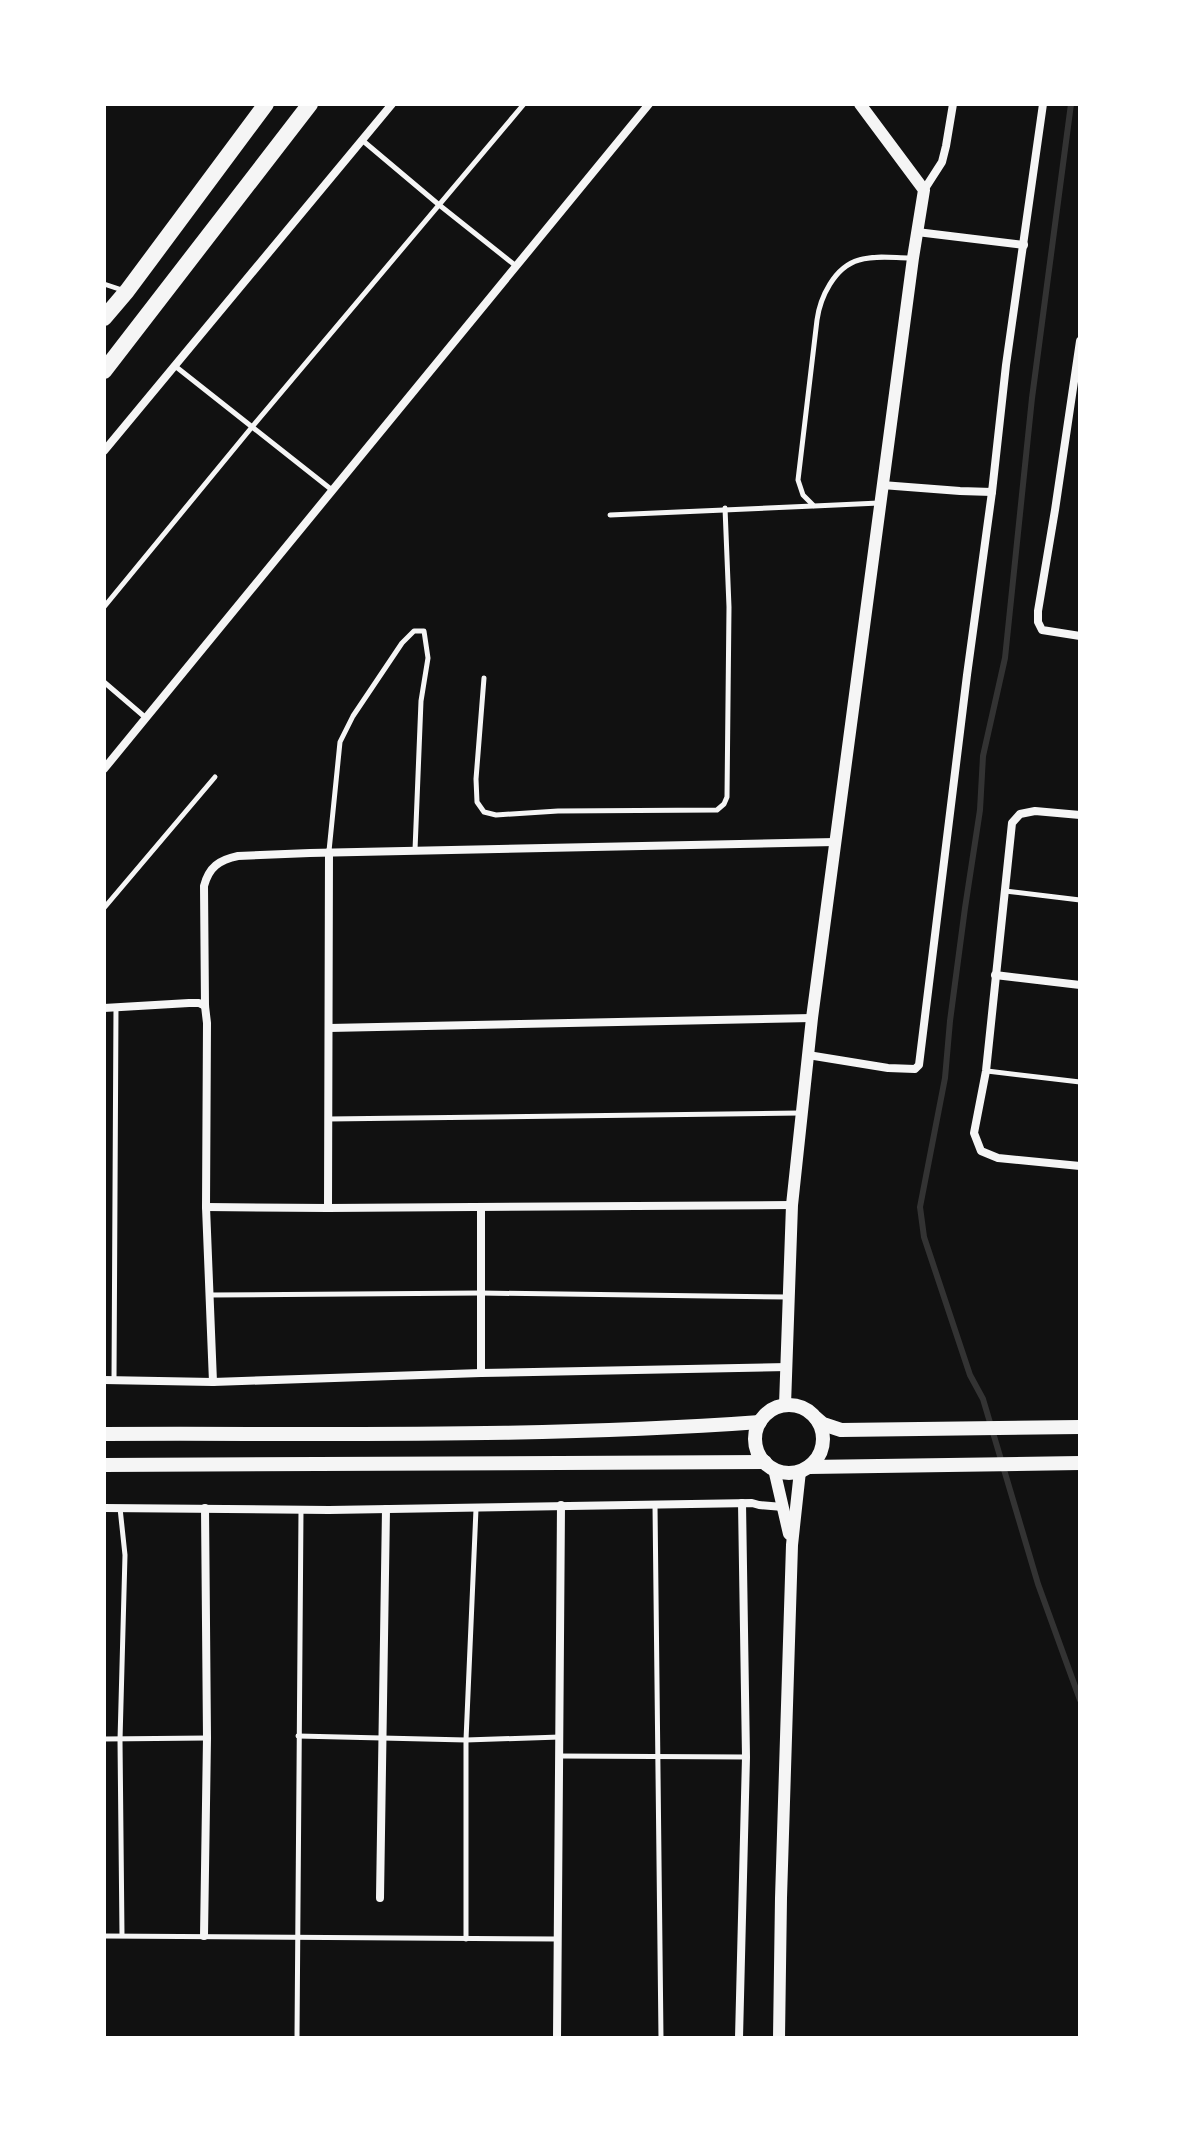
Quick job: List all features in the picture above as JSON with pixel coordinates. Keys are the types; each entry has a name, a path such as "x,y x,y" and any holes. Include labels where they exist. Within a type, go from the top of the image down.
{"highway":[{"path":"104,318 266,104"},
{"path":"104,371 310,104"}],"main road":[{"path":"769,1466 757,1450 757,1428 771,1410 785,1405 808,1410 823,1424 841,1430 1080,1427"},
{"path":"804,1469 817,1459 822,1449 821,1427 816,1418"},
{"path":"104,1434 657,1429 760,1422"},
{"path":"104,1465 769,1466 790,1473 804,1469 1080,1463"}],"street":[{"path":"104,451 392,104"},
{"path":"104,769 649,104"},
{"path":"860,104 924,190"},
{"path":"785,1405 792,1205 812,1018 917,232 924,190 942,162 953,104"},
{"path":"808,1055 888,1068 915,1069 919,1065 1006,365 1043,104"},
{"path":"917,232 1024,245"},
{"path":"1080,341 1038,622 1042,630 1080,636"},
{"path":"882,485 992,492"},
{"path":"1080,815 1035,811 1020,814 1012,823 986,1071 974,1133 981,1151 998,1158 1080,1166"},
{"path":"213,1382 206,1207 204,886 207,874 216,864 238,856 329,852 835,842"},
{"path":"328,1208 329,852"},
{"path":"995,975 1080,985"},
{"path":"104,1008 189,1003 205,1006"},
{"path":"329,1028 812,1018"},
{"path":"206,1207 792,1205"},
{"path":"481,1207 481,1373"},
{"path":"104,1380 213,1382 788,1367"},
{"path":"769,1466 792,1545"},
{"path":"779,2038 792,1545 804,1469"},
{"path":"104,1508 301,1510 742,1503 783,1507"},
{"path":"739,2038 746,1757 742,1503"},
{"path":"557,2038 561,1505"},
{"path":"204,1936 207,1738 205,1508"},
{"path":"380,1898 386,1509"}],"lane":[{"path":"104,607 524,104"},
{"path":"362,140 516,266"},
{"path":"814,506 803,495 798,480 819,304 840,272 854,261 913,258"},
{"path":"104,284 127,291"},
{"path":"175,366 332,490"},
{"path":"610,515 880,503"},
{"path":"484,678 476,779 477,802 484,812 496,815 721,808 727,797 729,607 725,508"},
{"path":"329,852 340,742 353,716 402,643 414,631 424,631 428,658 421,701 415,850"},
{"path":"104,682 147,718"},
{"path":"104,908 215,777"},
{"path":"1004,891 1080,900"},
{"path":"114,1380 116,1007"},
{"path":"986,1071 1080,1082"},
{"path":"329,1119 802,1113"},
{"path":"209,1295 481,1293 789,1297"},
{"path":"655,1505 661,2038"},
{"path":"120,1508 125,1555 120,1740 122,1935"},
{"path":"466,1939 466,1740 476,1508"},
{"path":"297,2038 301,1510"},
{"path":"298,1736 466,1740 560,1737"},
{"path":"104,1739 207,1738"},
{"path":"560,1756 746,1757"},
{"path":"104,1936 557,1939"}],"waterway":[{"path":"1071,104 1032,398 1005,658 983,756 980,810 950,1021 945,1078 920,1207 924,1237 970,1375 983,1399 1038,1584 1080,1700"}]}
